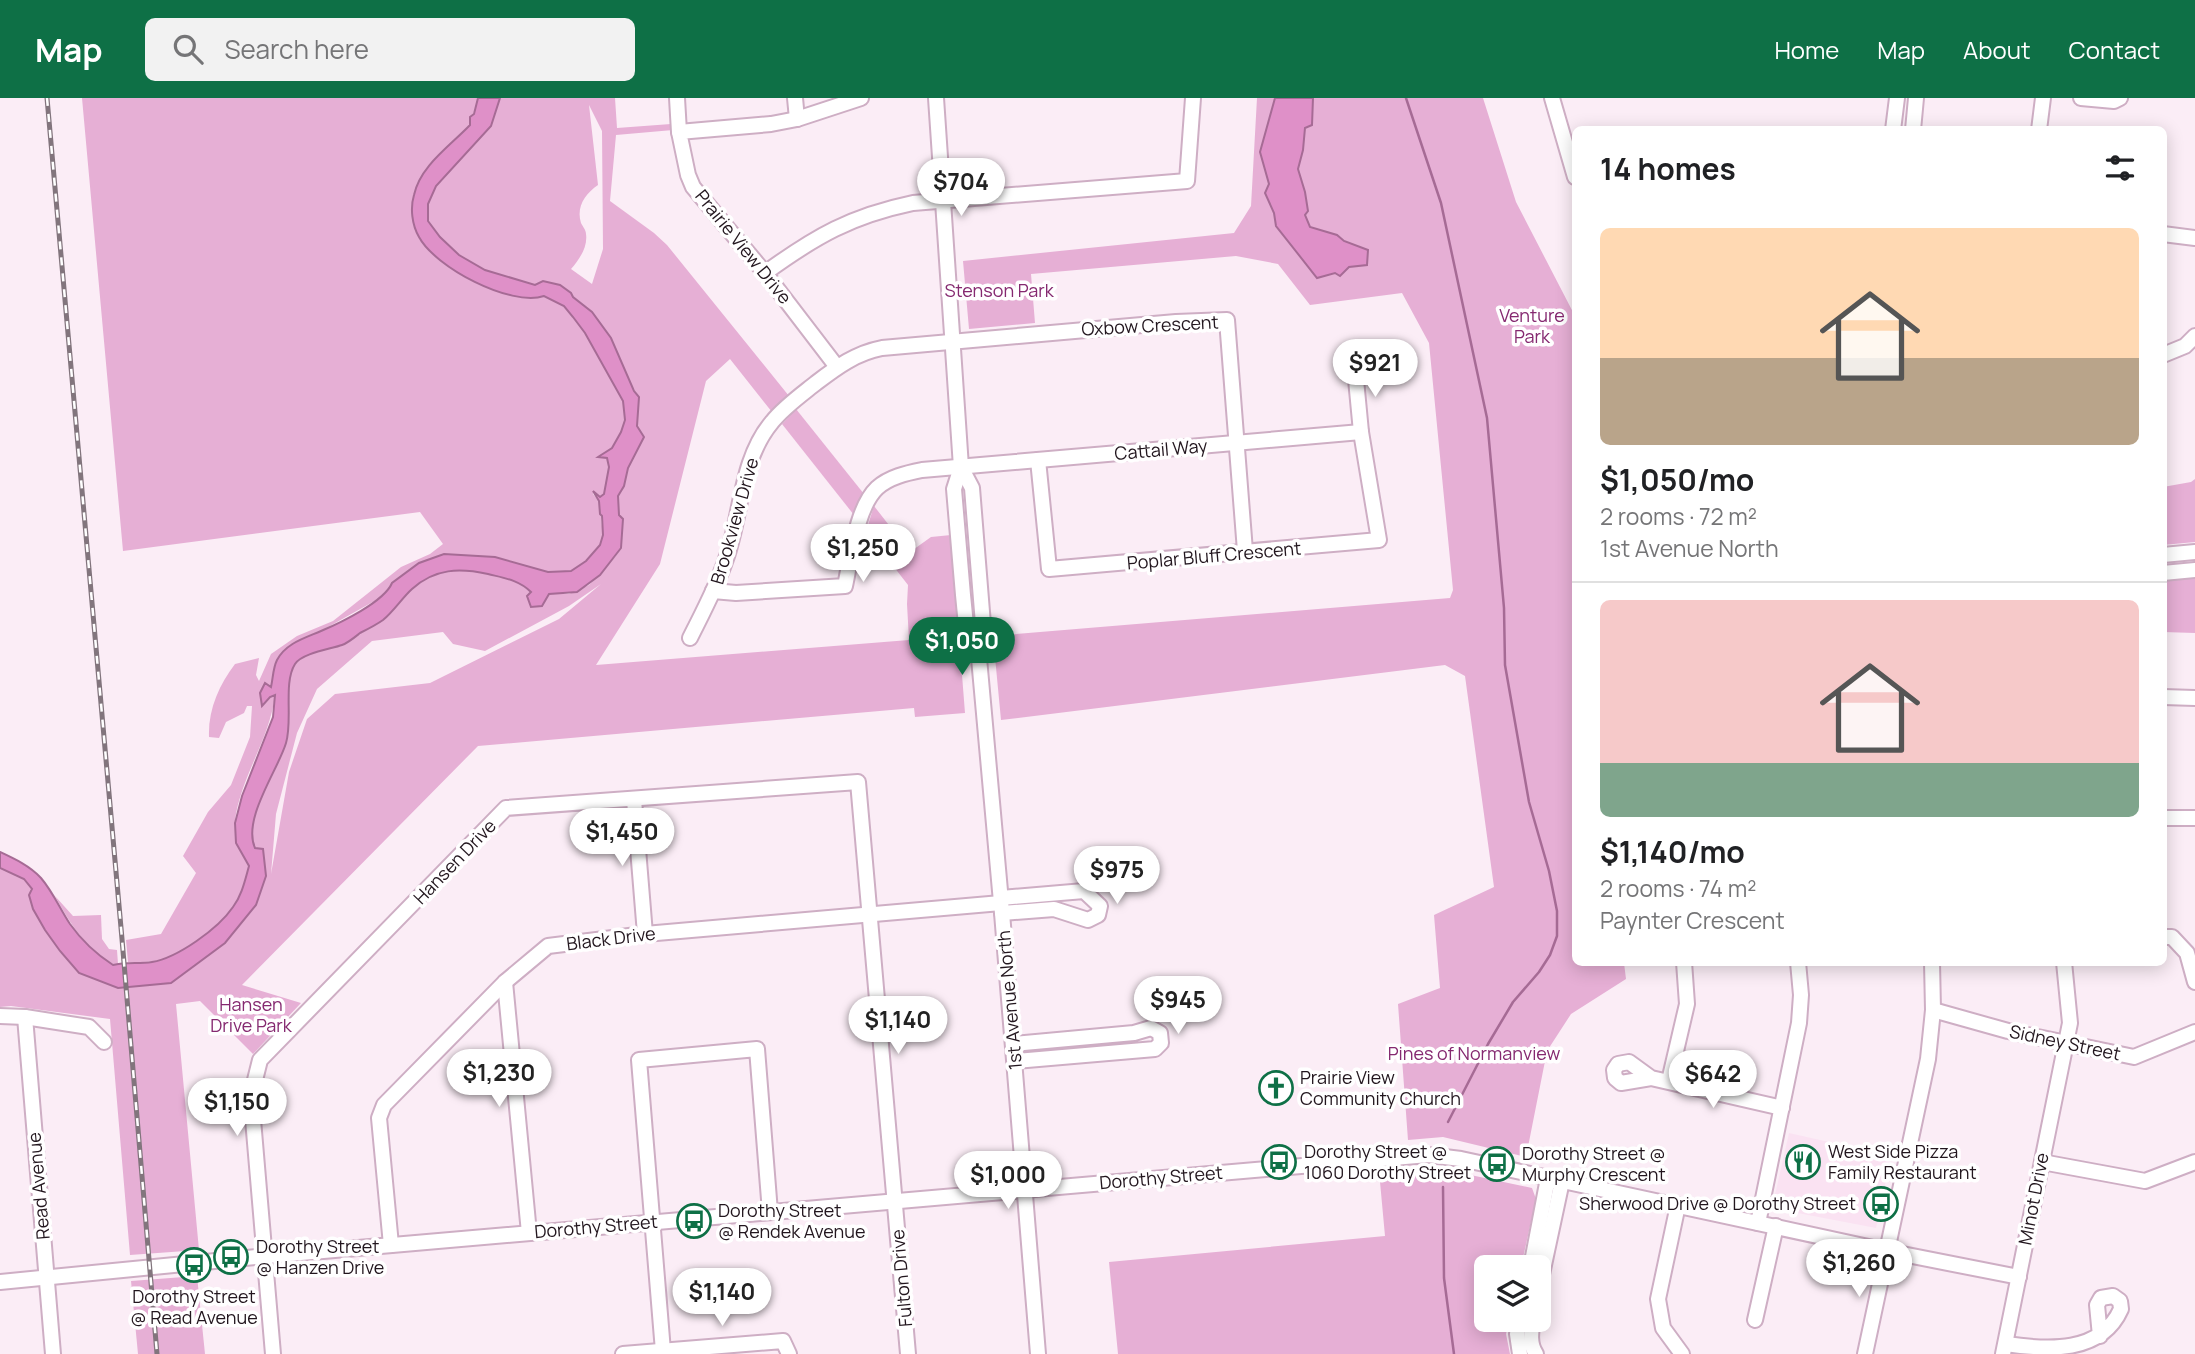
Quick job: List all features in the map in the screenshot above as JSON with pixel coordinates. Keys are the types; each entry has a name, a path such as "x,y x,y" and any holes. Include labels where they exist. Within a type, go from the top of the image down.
{"street":[{"name":"Prairie View Drive","path":"677,98 679,132 688,175 694,187 837,367"},
{"path":"795,98 797,119"},
{"path":"679,132 771,124 797,119 861,98"},
{"name":"1st Avenue North","path":"936,98 961,467 972,488 983,624 978,647 1038,1354"},
{"path":"765,273 830,230 860,217 913,203 1187,181 1193,98"},
{"path":"1552,98 1572,167"},
{"path":"1894,126 1897,98"},
{"path":"1913,126 1916,98"},
{"path":"2040,126 2043,98"},
{"path":"2081,98 2114,101 2120,98"},
{"path":"2167,234 2195,238"},
{"name":"Oxbow Crescent","path":"953,341 1227,320 1236,443"},
{"path":"2167,353 2185,346 2195,337"},
{"name":"Brookview Drive","path":"953,341 869,351 837,367 772,422 758,442 749,466 727,557 713,591 736,593 845,586 856,533 864,509 877,489 901,474 961,467"},
{"path":"1355,369 1361,432"},
{"name":"Cattail Way","path":"961,467 1361,432"},
{"name":"Poplar Bluff Crescent","path":"1038,460 1049,569 1184,559 1379,540 1361,432"},
{"path":"1236,443 1245,551"},
{"path":"2167,555 2195,552"},
{"path":"2167,573 2195,570"},
{"path":"691,638 713,591"},
{"path":"2167,697 2195,698"},
{"name":"Hansen Drive","path":"266,1256 251,1096 260,1060 506,808 858,782 868,914"},
{"path":"634,800 645,934"},
{"path":"2167,818 2195,818"},
{"path":"1084,891 1100,906 1097,915 1088,920 1054,909 1002,905 1084,891"},
{"name":"Black Drive","path":"391,1245 379,1118 384,1105 505,982 548,946 645,934 1002,905"},
{"name":"Fulton Drive","path":"868,914 908,1354"},
{"path":"2167,937 2172,937 2187,953 2195,982"},
{"path":"1669,1082 1687,1004 1684,966"},
{"path":"1758,1223 1801,1009 1798,966"},
{"path":"1865,1354 1928,1059 1933,1010 1932,966"},
{"name":"Minot Drive","path":"2005,1349 2070,1023 2064,966"},
{"path":"505,982 529,1233"},
{"name":"Sidney Street","path":"1933,1010 2134,1057 2195,1032"},
{"path":"0,1016 89,1027 104,1042"},
{"name":"Read Avenue","path":"25,1017 53,1354"},
{"path":"1013,1044 1134,1033 1151,1028 1160,1033 1161,1044 1154,1049 1015,1061"},
{"path":"663,1351 639,1060 757,1049 770,1212"},
{"path":"1651,1078 1782,1108"},
{"name":"Dorothy Street","path":"0,1282 266,1256 1418,1156 1461,1159 2019,1277"},
{"path":"2042,1162 2145,1181 2195,1162"},
{"path":"1534,1255 1555,1179"},
{"path":"1544,1255 1555,1179"},
{"path":"1678,1205 1658,1299 1663,1328 1682,1354"},
{"path":"1755,1320 1776,1226"},
{"path":"266,1256 273,1354"},
{"path":"1517,1332 1520,1354"},
{"path":"1532,1332 1532,1348 1536,1354"},
{"path":"2005,1349 2081,1345 2100,1336"},
{"path":"623,1354 783,1341 789,1354"}],"shaded area":[{"path":"478,98 500,98 491,126 436,186 428,204 428,221 459,255 485,270 535,285 543,281 560,285 592,312 611,338 639,397 637,426 644,437 628,468 624,486 618,496 619,515 623,519 621,548 600,575 577,592 549,594 542,606 531,607 527,596 531,592 511,580 468,571 439,573 421,582 383,620 342,645 299,660 291,672 286,743 253,823 252,836 255,848 263,849 266,876 256,905 225,943 171,983 118,988 79,973 60,951 33,909 29,895 32,889 24,879 0,868 0,852 27,866 41,878 79,936 113,965 152,962 173,955 218,924 239,898 249,866 236,843 235,823 242,796 273,717 275,695 262,706 260,693 265,683 271,687 276,663 285,649 361,611 419,563 444,554 495,557 548,572 571,571 586,561 600,545 603,535 602,516 599,501 593,491 600,497 604,494 609,467 607,458 598,457 612,448 625,420 623,401 585,333 564,306 544,296 512,296 457,272 428,249 415,227 412,205 417,185 429,166 470,125 470,117 474,114"},
{"path":"1275,98 1313,98 1312,125 1305,128 1298,169 1308,211 1305,215 1310,227 1337,235 1344,241 1368,250 1367,265 1349,267 1340,276 1335,273 1317,278 1276,226 1274,213 1265,193 1269,184 1260,152"},
{"path":"1789,1133 1891,1156 1876,1228 1772,1208"}],"green space":[{"name":"Hansen Drive Park","path":"82,98 478,98 470,125 431,163 419,239 485,271 459,255 440,237 428,221 428,204 436,186 491,126 500,98 615,98 617,128 671,124 673,130 616,135 610,201 667,245 789,396 772,412 730,359 706,381 660,564 596,665 909,640 908,585 866,531 874,506 910,552 931,537 951,535 965,713 915,717 914,708 478,746 242,985 301,1003 253,1054 200,1001 176,1004 199,1250 130,1255 110,1019 11,1006 0,1007 0,868 24,879 32,889 29,895 33,909 60,952 118,988 172,982 225,943 256,905 266,876 263,849 255,848 252,836 253,823 262,795 286,743 290,680 295,664 310,654 342,645 375,625 421,581 439,573 468,571 511,580 531,592 531,607 542,606 549,594 569,594 589,585 621,548 618,496 643,437 637,426 639,397 581,305 573,297 535,285 495,290 525,298 543,296 564,306 585,333 623,401 625,420 621,432 612,448 599,457 607,458 609,467 604,494 600,498 593,492 599,501 603,535 600,545 586,561 571,571 548,572 444,554 419,563 392,583 378,599 292,644 276,662 271,687 260,692 262,706 275,695 267,727 243,788 235,820 238,844 249,866 239,898 221,921 196,942 167,958 151,962 128,962 126,940 161,934 196,873 183,856 208,812 231,785 250,737 252,706 247,706 244,713 226,722 219,738 209,737 213,708 219,689 229,672 235,664 259,658 256,675 259,681 271,654 297,636 333,621 401,567 430,554 443,544 420,512 123,551","holes":["589,105 602,131 603,249 592,284 571,269 586,244 586,233 580,217 581,206 589,192 598,185","601,584 559,619 430,683 335,694 307,719 289,772 271,874 276,814 297,733 317,689 372,641 443,632 453,644 485,651 569,606"]},
{"path":"1257,98 1483,98 1516,202 1572,310 1572,966 1624,966 1626,979 1571,1014 1547,1051 1526,1157 1443,1137 1408,1140 1398,1004 1440,988 1434,915 1494,887 1465,676 1445,665 1001,720 993,636 1450,598 1453,590 1429,343 1402,293 1310,305 1278,264 1236,256 1031,274 1035,323 969,329 963,261 1234,233 1251,206"},
{"path":"796,409 864,494 854,515 782,424"},
{"path":"2195,479 2195,542 2167,545 2167,486"},
{"path":"2195,577 2195,633 2167,632 2167,580"},
{"path":"55,896 73,916 101,915 102,939 109,949 117,950 118,964 113,965 87,943"},
{"path":"1428,1166 1532,1188 1536,1199 1524,1255 1474,1255 1474,1332 1506,1332 1510,1354 1118,1354 1109,1262 1385,1236 1379,1171"},
{"path":"197,1276 205,1354 138,1354 131,1281"}],"waterway":[{"path":"1406,98 1441,203 1487,418 1504,608 1505,665 1529,802 1549,871 1557,911 1557,936 1550,955 1513,1002 1448,1122"},
{"path":"1443,1187 1444,1278 1454,1354"}],"railway":[{"path":"47,98 157,1354"}],"place":[{"name":"Prairie View Community Church","path":"1276,1088"},
{"name":"Dorothy Street @ 1060 Dorothy Street","path":"1279,1162"},
{"name":"West Side Pizza Family Restaurant","path":"1803,1162"},
{"name":"Dorothy Street @ Murphy Crescent","path":"1497,1164"},
{"name":"Sherwood Drive @ Dorothy Street","path":"1881,1204"},
{"name":"Dorothy Street @ Rendek Avenue","path":"694,1221"},
{"name":"Dorothy Street @ Hanzen Drive","path":"231,1257"},
{"name":"Dorothy Street @ Read Avenue","path":"194,1265"}],"park label":[{"name":"Stenson Park","path":"999,291"},
{"name":"Venture Park","path":"1532,326"},
{"name":"Pines of Normanview","path":"1474,1054"}]}
